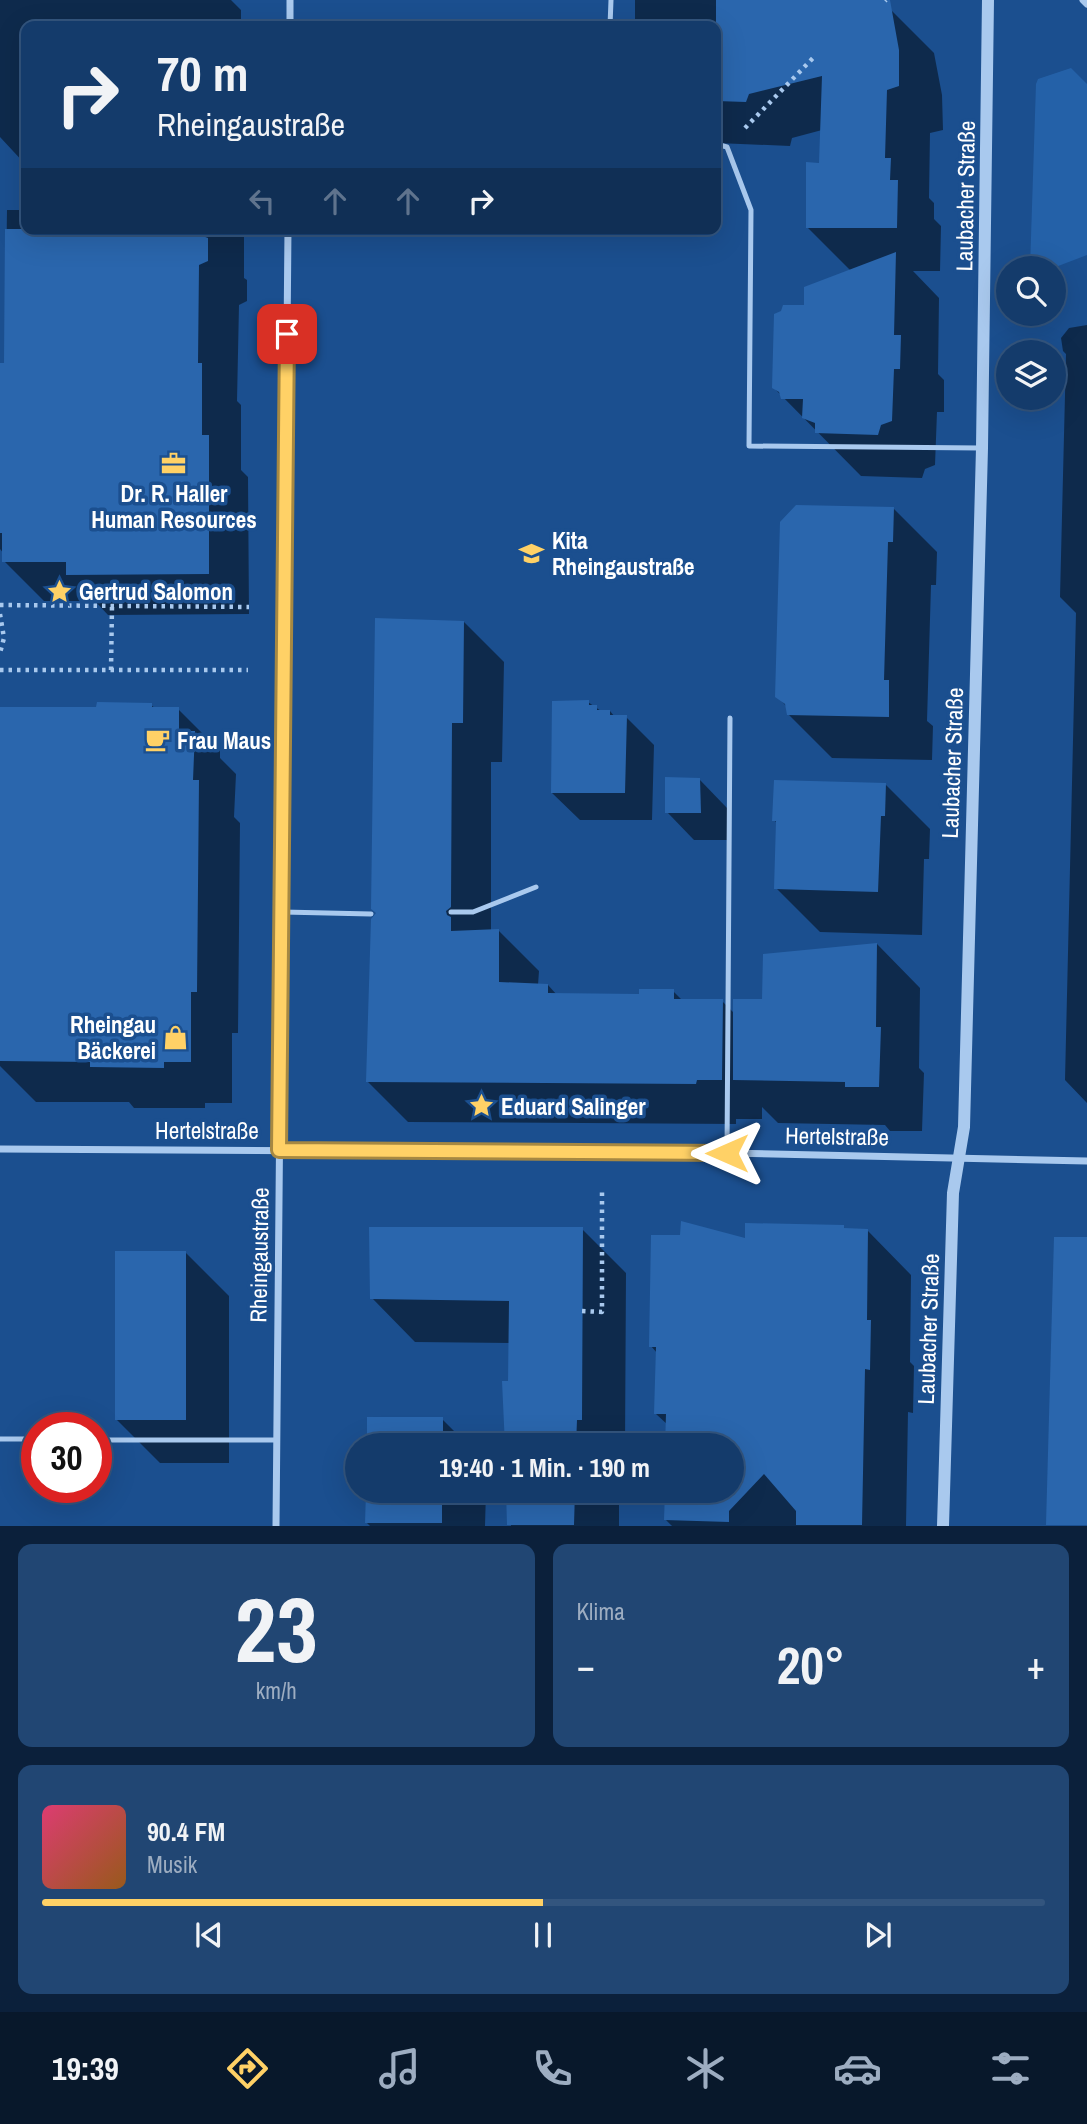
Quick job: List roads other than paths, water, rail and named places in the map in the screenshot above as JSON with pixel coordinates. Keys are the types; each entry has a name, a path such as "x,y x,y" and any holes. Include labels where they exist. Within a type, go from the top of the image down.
{"street":[{"path":"290,0 290,21"},
{"name":"Laubacher Straße","path":"943,1525 953,1193 964,1127 982,448 988,0"},
{"path":"1083,0 1087,4"},
{"name":"Rheingaustraße","path":"276,1525 288,235"},
{"name":"Hertelstraße","path":"0,1149 727,1153 1087,1161"}],"lane":[{"path":"610,21 611,0"},
{"path":"721,145 727,146 751,211 749,446 982,448"},
{"path":"727,1153 730,718"},
{"path":"451,912 473,912 536,887"},
{"path":"283,912 371,914"},
{"path":"0,1439 21,1439"},
{"path":"112,1440 277,1440"}],"place":[{"name":"Dr. R. Haller Human Resources","path":"174,463"},
{"name":"Kita Rheingaustraße","path":"532,553"},
{"name":"Gertrud Salomon","path":"59,591"},
{"name":"Frau Maus","path":"157,740"},
{"name":"Rheingau Bäckerei","path":"176,1037"},
{"name":"Eduard Salinger","path":"481,1106"}]}
